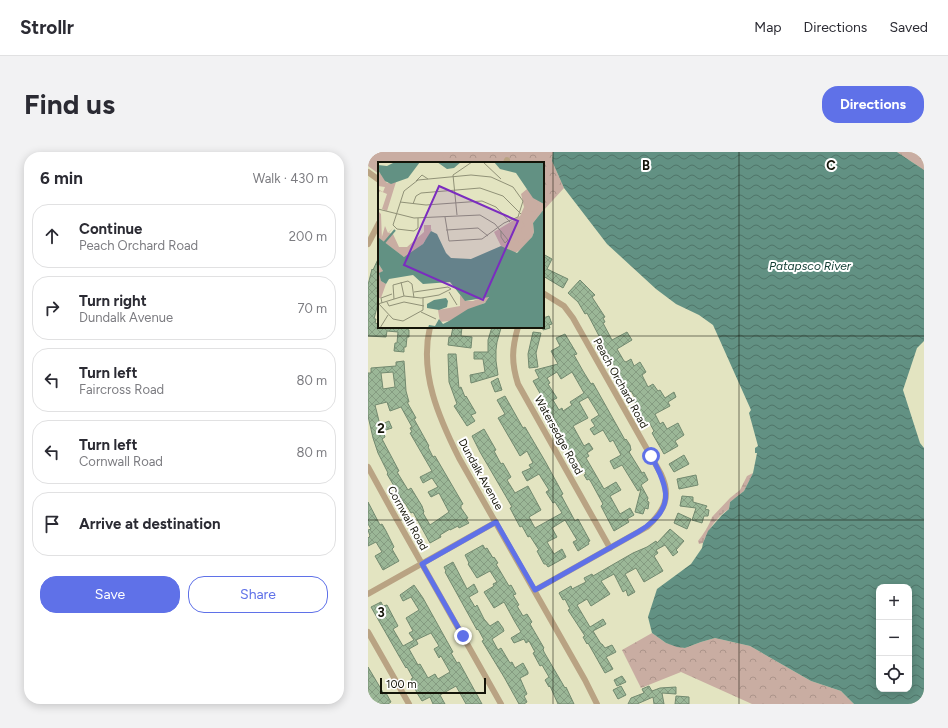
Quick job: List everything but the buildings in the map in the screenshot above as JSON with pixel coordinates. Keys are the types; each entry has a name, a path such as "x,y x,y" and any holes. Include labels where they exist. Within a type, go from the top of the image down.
{"street":[{"path":"368,172 378,179"},
{"path":"368,244 378,225"},
{"name":"Peach Orchard Road","path":"535,590 647,527 658,517 665,503 665,487 661,474 573,318 564,306 544,294"},
{"name":"Dundalk Avenue","path":"430,328 427,356 431,390 444,428 459,458 535,590 597,704"},
{"name":"Watersedge Road","path":"518,328 514,342 513,370 519,384 610,548"},
{"name":"Cornwall Road","path":"368,467 501,704"},
{"path":"368,594 496,522"},
{"path":"368,632 409,704"}],"green space":[{"path":"368,152 553,152 552,161 564,188 544,210 544,162 378,162 378,173 368,166"},
{"path":"368,152 440,152 445,160 444,162 378,162 378,168 368,161"},
{"path":"897,152 924,152 924,170"},
{"path":"753,473 744,491 730,502 729,509 717,519 707,533 703,543 699,544 698,541 710,523 712,517 740,490 747,476"},
{"path":"652,633 666,643 685,648 715,638 750,646 811,681 841,691 854,704 752,704 681,672 641,688 622,650"}],"water":[{"name":"Patapsco River","path":"553,152 897,152 924,170 924,341 917,348 903,390 920,443 924,448 924,704 854,704 841,691 811,681 750,646 715,638 685,648 677,647 666,643 652,633 648,617 657,589 691,564 702,548 708,531 729,509 730,502 744,491 753,473 757,453 755,453 755,448 758,446 749,413 751,410 713,325 699,315 676,304 656,289 607,244 564,188 552,161"}],"route":[{"path":"463,636 422,564 496,522 535,590 615,544 629,538 647,527 658,517 665,503 666,491 662,478 651,456"}]}
